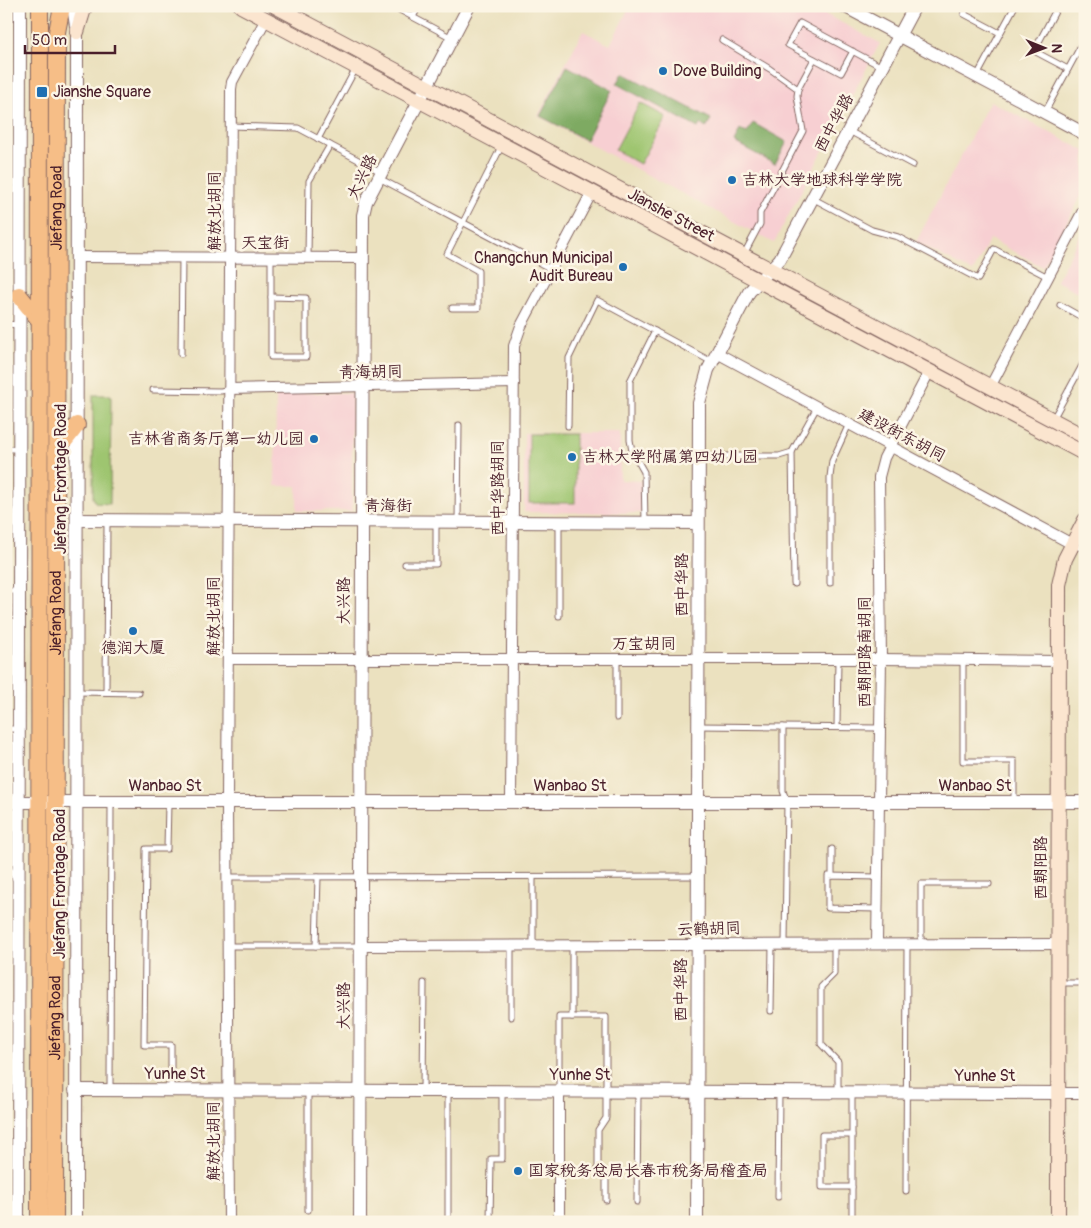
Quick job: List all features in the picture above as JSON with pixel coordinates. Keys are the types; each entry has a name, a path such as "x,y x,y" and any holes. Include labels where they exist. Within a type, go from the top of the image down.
{"main road":[{"name":"Jiefang Road","path":"40,6 40,321 55,1222"},
{"name":"Jiefang Road","path":"39,1222 56,452 57,32 62,6"},
{"path":"77,32 85,6"},
{"name":"Jianshe Street","path":"242,6 1085,454"},
{"name":"Jianshe Street","path":"275,6 293,10 427,87 1085,437"},
{"path":"19,295 40,321"},
{"path":"56,452 77,425"},
{"name":"西朝阳路","path":"1058,1222 1060,573 1079,547 1085,520"}],"street":[{"path":"18,1222 18,885 12,802 12,591 13,324 19,295 12,222 20,6"},
{"name":"Jiefang Frontage Road","path":"73,6 77,32 76,1222"},
{"name":"大兴路","path":"360,1222 360,659 364,208 469,6"},
{"path":"844,6 1085,134"},
{"name":"西中华路","path":"697,1222 699,403 714,358 749,292 780,259 915,6"},
{"name":"解放北胡同","path":"229,1222 230,1090 227,802 230,659 232,82 266,19"},
{"name":"西中华路胡同","path":"511,802 515,339 592,192"},
{"path":"990,386 1085,207"},
{"name":"天宝街","path":"76,257 363,258"},
{"name":"建设街东胡同","path":"714,358 817,407 1079,547"},
{"name":"西朝阳路南胡同","path":"877,943 881,659 879,477 890,446 929,372"},
{"name":"青海胡同","path":"230,389 514,384"},
{"name":"青海街","path":"77,520 698,523"},
{"name":"万宝胡同","path":"230,659 881,659 1059,661"},
{"name":"Wanbao St","path":"12,802 1085,802"},
{"name":"云鹤胡同","path":"360,946 572,946 772,943 1058,944"},
{"name":"Yunhe St","path":"76,1090 1085,1093"},
{"path":"559,1091 559,1222"}],"lane":[{"path":"392,6 452,38"},
{"path":"413,17 419,6"},
{"path":"968,6 964,14 1000,33"},
{"path":"977,77 1015,6"},
{"path":"1058,6 1034,51 1068,69"},
{"path":"853,51 841,73 788,45 800,23 853,51 882,67"},
{"path":"1045,113 1085,38"},
{"path":"722,40 770,69 798,89"},
{"path":"743,255 760,224 760,213 803,131 803,122 798,103 798,89 814,59"},
{"path":"318,138 356,67"},
{"path":"231,126 298,128 462,222 551,269"},
{"path":"848,131 913,165"},
{"path":"308,258 309,180 330,145"},
{"path":"452,308 478,308 478,271 447,254 503,145"},
{"path":"812,198 872,230 898,237 978,279 994,249 1048,277"},
{"path":"181,354 182,257"},
{"path":"271,258 271,297 271,357 306,357 306,298 271,297"},
{"path":"568,426 568,358 598,300 655,331 714,358"},
{"path":"1060,306 1085,319"},
{"path":"645,523 644,472 632,451 630,440 630,381 655,331"},
{"path":"1052,420 1085,360"},
{"path":"153,390 221,391 230,389"},
{"path":"794,584 792,452 817,407"},
{"path":"830,583 830,477 832,461 849,424"},
{"path":"458,522 459,425"},
{"path":"698,456 779,456 792,452"},
{"path":"106,520 106,692"},
{"path":"405,564 436,564 436,522"},
{"path":"559,523 559,616"},
{"path":"617,659 617,718"},
{"path":"837,728 838,659"},
{"path":"963,660 963,761 1014,761 1014,802"},
{"path":"77,692 139,693"},
{"path":"698,726 880,728"},
{"path":"784,727 783,791 787,802 786,943"},
{"path":"110,1090 111,802"},
{"path":"168,802 167,849 146,849 144,1045 171,1045 171,1090"},
{"path":"832,849 832,876"},
{"path":"6,862 18,885"},
{"path":"228,876 698,876"},
{"path":"877,909 828,908 828,876 878,876"},
{"path":"316,946 318,877"},
{"path":"533,877 533,946"},
{"path":"921,944 921,884 989,884"},
{"path":"771,1011 772,943"},
{"path":"834,943 834,974 821,987 821,1044 838,1062 838,1092"},
{"path":"906,1191 907,944"},
{"path":"228,946 360,946"},
{"path":"511,946 511,1017"},
{"path":"572,946 572,1017"},
{"path":"423,1091 424,983"},
{"path":"1058,983 1085,983"},
{"path":"559,1091 560,1017 606,1017 606,1118 598,1130 598,1169 606,1177 606,1200"},
{"path":"308,1090 308,1210"},
{"path":"448,1091 448,1222"},
{"path":"490,1222 491,1159 502,1159 502,1091"},
{"path":"637,1202 638,1091"},
{"path":"778,1197 779,1092"},
{"path":"852,1092 852,1222"},
{"path":"852,1135 822,1135 822,1187 852,1187"}],"shaded area":[{"name":"吉林大学地球科学学院","path":"630,6 810,6 880,43 774,243 538,116 583,31 610,45"},
{"path":"990,101 1085,151 1085,189 1043,267 990,239 973,272 916,242"},
{"path":"1085,227 1085,296 1056,281"},
{"name":"吉林省商务厅第一幼儿园","path":"276,393 352,393 352,511 297,511 297,486 275,486"},
{"name":"吉林大学附属第四幼儿园","path":"524,433 620,433 620,480 641,481 641,513 524,512"}],"green space":[{"path":"567,66 612,90 586,140 540,116"},
{"path":"623,73 711,119 706,128 700,124 698,128 617,84"},
{"path":"640,103 666,117 640,164 615,150"},
{"path":"753,123 787,142 775,164 734,142 740,130 747,133"},
{"path":"93,395 111,395 110,504 96,503 93,498"},
{"path":"529,434 575,434 575,503 529,503"}],"place":[{"name":"Dove Building","path":"663,71"},
{"name":"Jianshe Square","path":"42,92"},
{"name":"吉林大学地球科学学院","path":"732,180"},
{"name":"Changchun Municipal Audit Bureau","path":"623,267"},
{"name":"吉林省商务厅第一幼儿园","path":"314,439"},
{"name":"吉林大学附属第四幼儿园","path":"572,457"},
{"name":"德润大厦","path":"133,631"},
{"name":"国家税务总局长春市税务局稽查局","path":"518,1171"}]}
